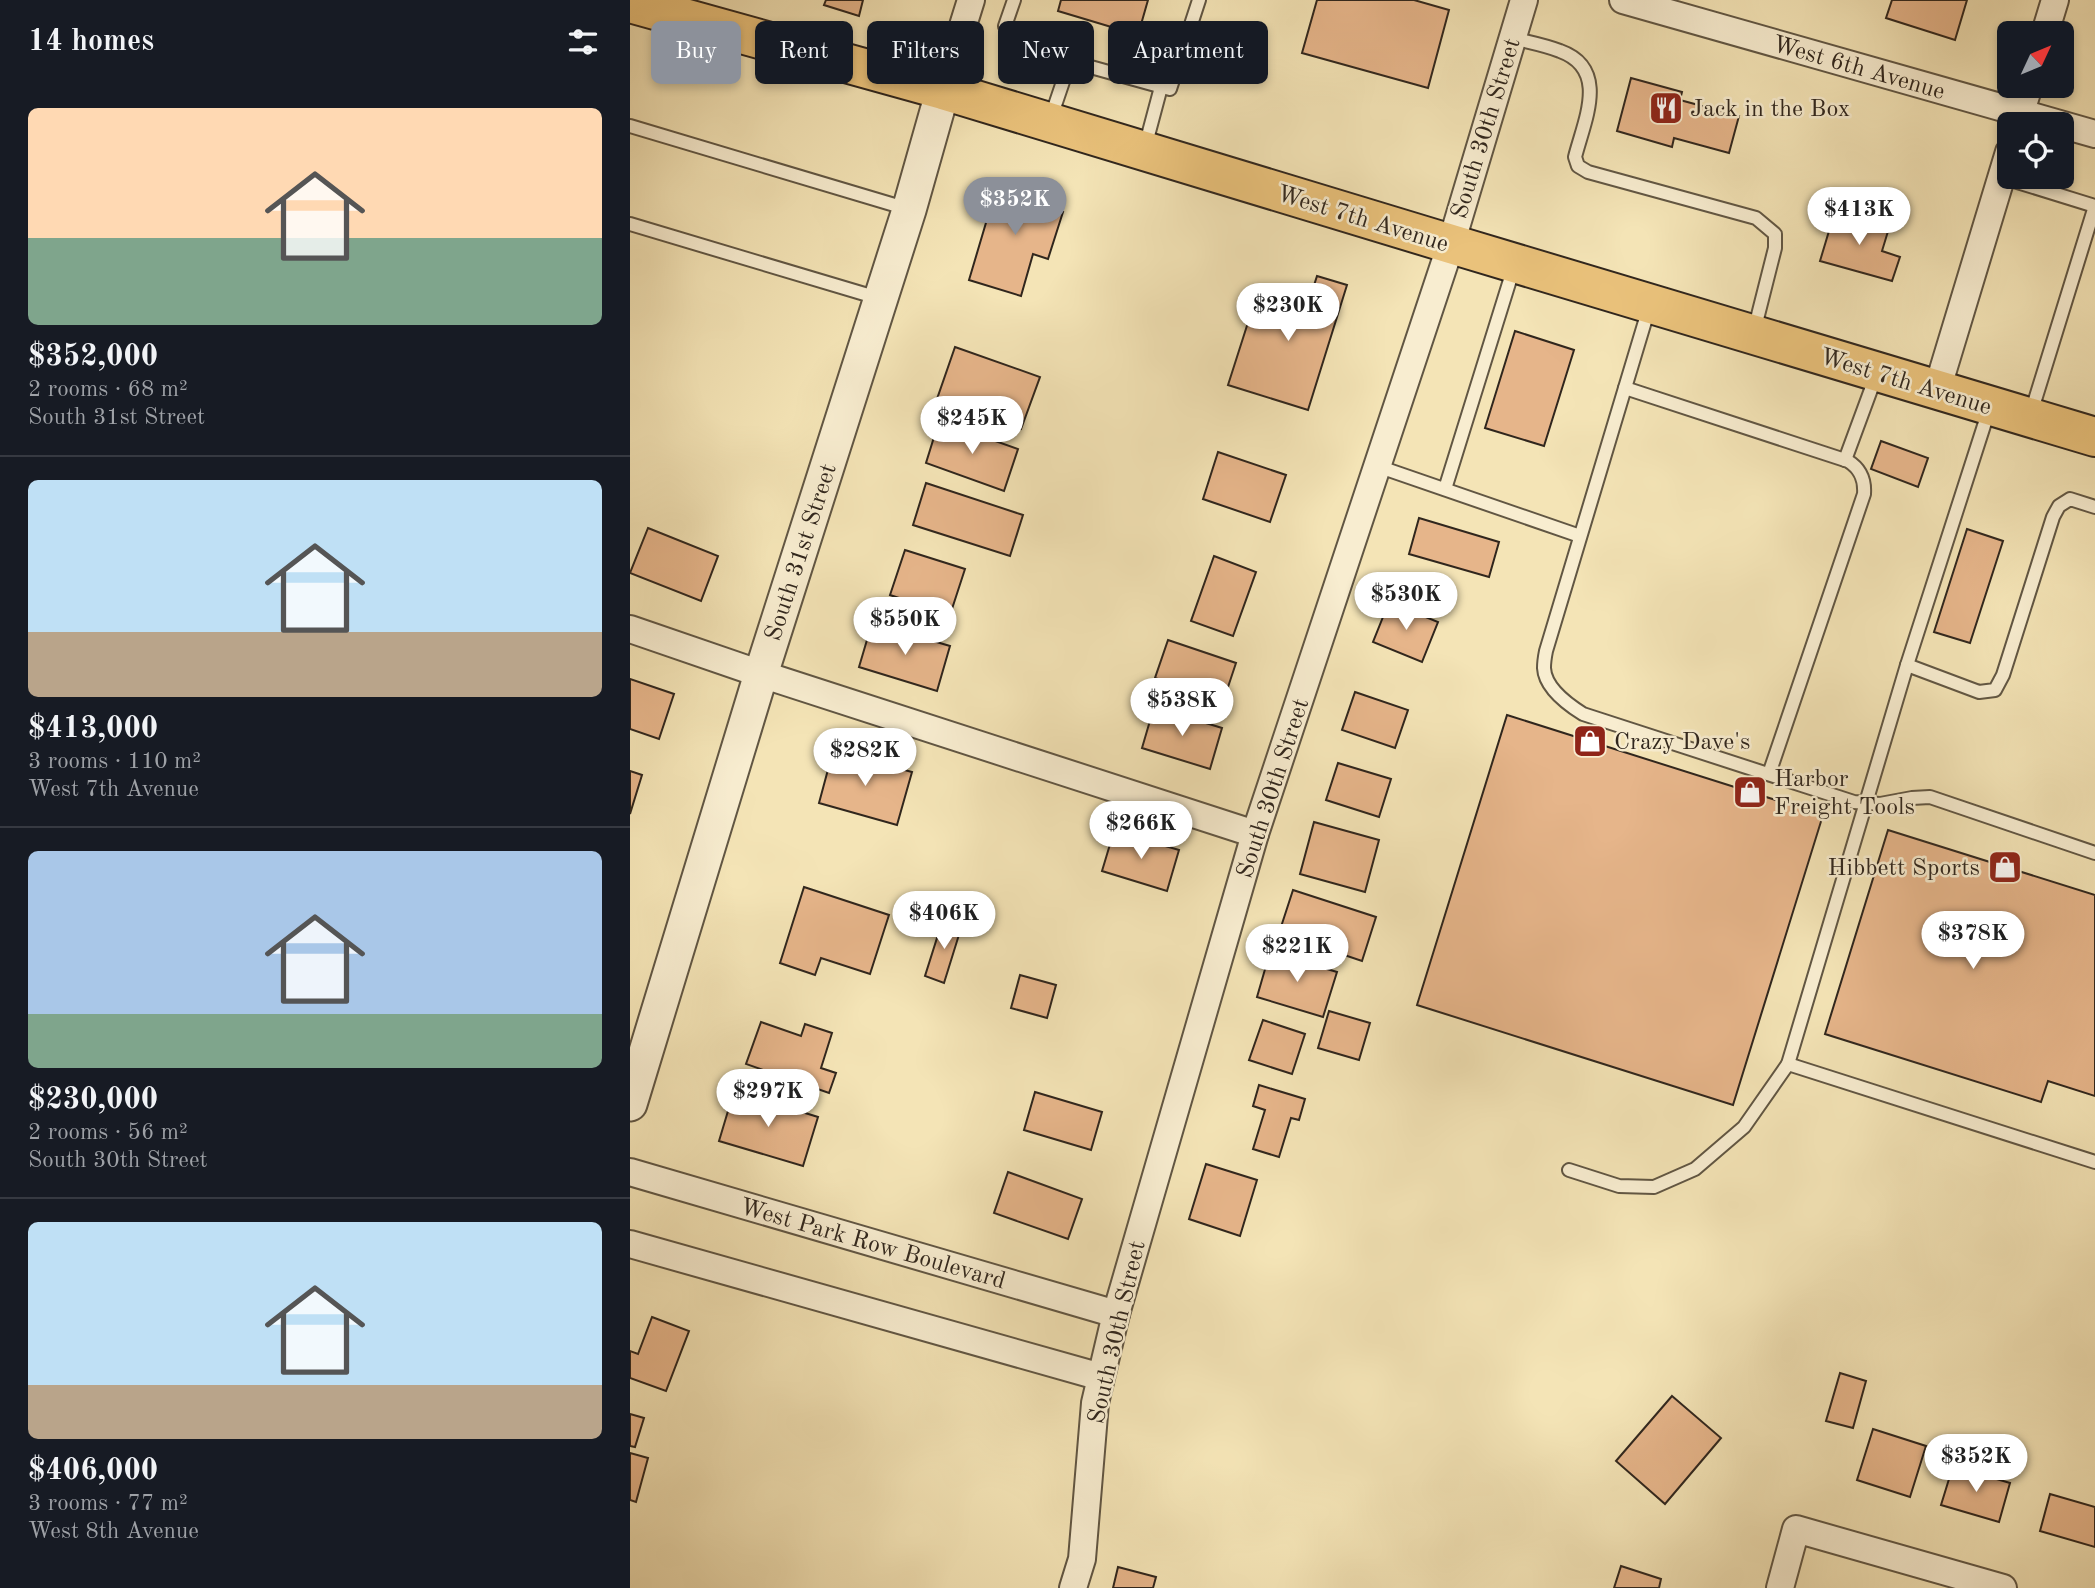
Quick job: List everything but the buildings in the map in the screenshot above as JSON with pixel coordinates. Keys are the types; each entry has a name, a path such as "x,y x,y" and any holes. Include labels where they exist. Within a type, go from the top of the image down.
{"main road":[{"name":"West 7th Avenue","path":"655,5 2095,437"}],"street":[{"name":"South 31st Street","path":"630,1104 761,674 909,210 971,0"},
{"name":"South 30th Street","path":"1073,1588 1082,1559 1095,1404 1116,1314 1255,834 1451,244 1524,0"},
{"name":"West 6th Avenue","path":"1623,0 1999,112"},
{"path":"2049,21 2055,0"},
{"name":"West 6th Avenue","path":"2074,130 2095,134"},
{"path":"1937,390 1997,189"},
{"path":"630,629 1255,834"},
{"name":"West Park Row Boulevard","path":"630,1172 1116,1314"},
{"path":"630,1244 1101,1377"},
{"path":"1780,1588 1796,1529 2003,1588"}],"lane":[{"path":"1007,21 1014,0"},
{"path":"1094,68 1170,89 1199,0"},
{"path":"1512,38 1562,51 1585,70 1591,84 1591,99 1575,157 1578,166 1588,172 1618,181 1756,218 1775,234 1775,248 1753,335"},
{"path":"1049,122 1062,84"},
{"path":"1144,150 1161,87"},
{"path":"630,126 909,210"},
{"path":"2029,418 2095,206 2059,189"},
{"path":"630,224 881,299"},
{"path":"1445,489 1515,264"},
{"path":"1651,304 1546,650 1544,670 1565,702 1583,714 1854,802 1880,804 1912,797 1930,797 2095,853"},
{"path":"1845,460 1877,373"},
{"path":"1625,388 1845,460 1857,466 1864,482 1864,494 1769,774"},
{"path":"1569,1170 1619,1186 1654,1187 1695,1169 1744,1127 1788,1064 1907,665 1990,406"},
{"path":"1377,466 1580,536"},
{"path":"1907,665 1979,692 1995,690 2003,675 2053,517 2059,506 2070,499 2095,507"},
{"path":"1788,1064 2095,1162"}],"place":[{"name":"Jack in the Box","path":"1666,108"},
{"name":"Crazy Dave's","path":"1590,741"},
{"name":"Harbor Freight Tools","path":"1750,792"},
{"name":"Hibbett Sports","path":"2005,867"}]}
